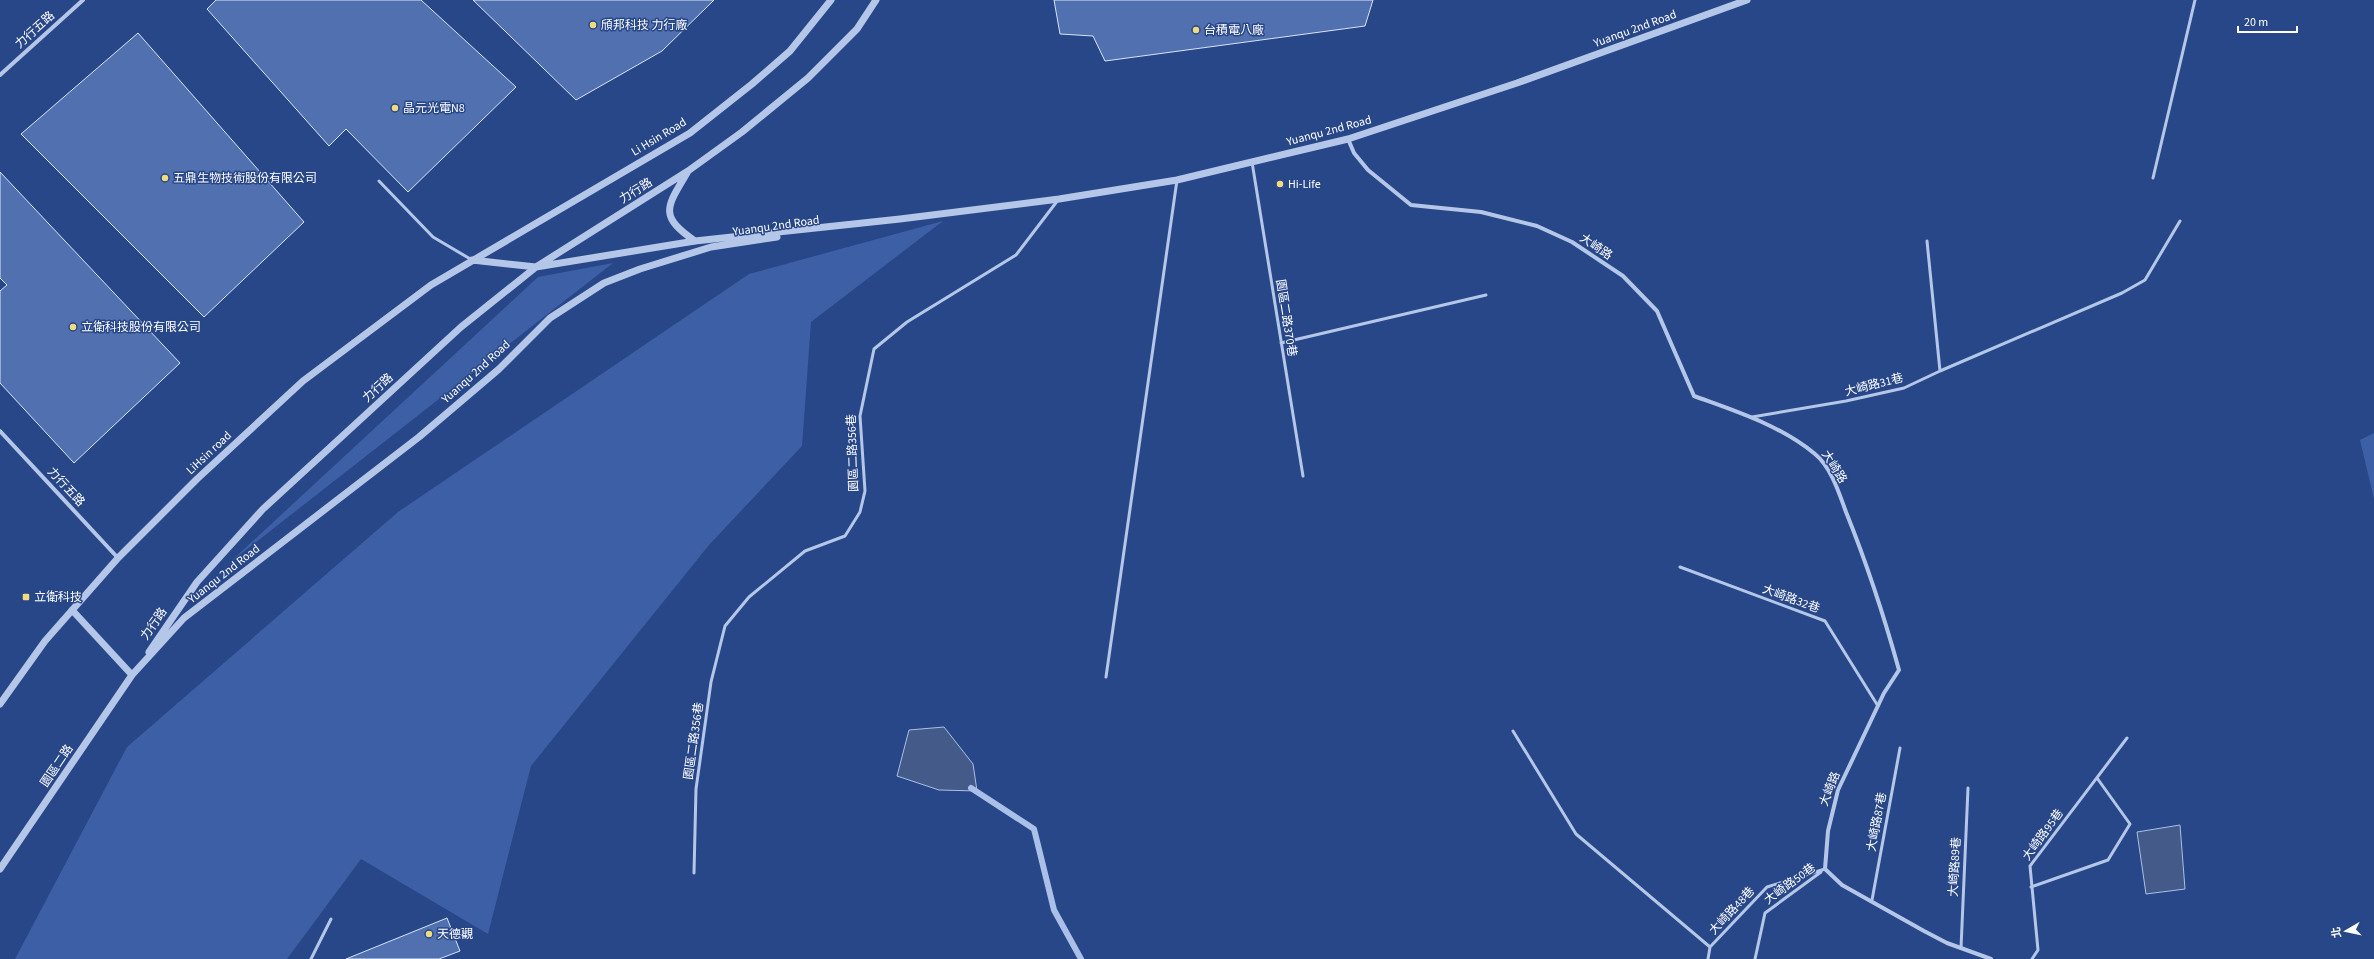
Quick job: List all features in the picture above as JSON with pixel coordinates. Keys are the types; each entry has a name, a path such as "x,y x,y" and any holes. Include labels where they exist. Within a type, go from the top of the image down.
{"street":[{"name":"力行五路","path":"0,75 83,0"},
{"name":"Li Hsin Road","path":"472,260 690,133 752,84 790,51 831,0"},
{"path":"695,242 676,228 669,216 670,206 675,192 688,171 742,132 808,78 857,29 876,0"},
{"name":"Yuanqu 2nd Road","path":"132,675 184,618 418,437 499,369 550,318 604,283 711,247 1177,180 1348,140 1517,83 1747,0"},
{"name":"大崎路","path":"1348,140 1354,153 1368,170 1411,205 1481,212 1537,226 1572,242 1623,276 1657,311 1694,396 1752,417 1786,435 1816,454 1834,481 1880,602 1899,670 1878,706 1834,802 1828,831 1824,869"},
{"name":"力行路","path":"132,675 197,582 263,509 461,327 536,267 688,171"},
{"name":"Yuanqu 2nd Road","path":"472,260 536,267 695,242 900,219"},
{"name":"LiHsin road","path":"0,704 45,641 72,610 118,558 197,479 303,381 431,285 472,260"},
{"name":"力行五路","path":"0,431 118,558"},
{"path":"72,610 132,675"},
{"name":"園區二路","path":"0,870 132,675"},
{"path":"1824,869 1842,885 1872,900 1924,931 1990,959"}],"lane":[{"path":"2153,178 2195,0"},
{"name":"園區二路370巷","path":"1252,162 1303,476"},
{"path":"379,180 433,237 472,260"},
{"path":"1106,677 1177,180"},
{"name":"園區二路356巷","path":"694,873 696,789 711,682 725,626 749,597 805,551 845,536 860,512 865,491 860,416 874,349 907,322 1016,255 1059,198"},
{"name":"大崎路31巷","path":"1752,417 1846,401 1904,388 1940,370 2122,293 2145,280 2180,221"},
{"path":"1927,241 1940,370"},
{"path":"1281,343 1486,295"},
{"name":"大崎路32巷","path":"1680,567 1824,621 1878,706"},
{"path":"1513,731 1576,834 1710,947"},
{"name":"大崎路95巷","path":"2032,959 2038,950 2030,866 2127,738"},
{"name":"大崎路87巷","path":"1872,900 1900,748"},
{"path":"2031,887 2108,860 2130,824 2096,778"},
{"name":"大崎路89巷","path":"1961,948 1968,788"},
{"name":"大崎路48巷","path":"1708,959 1710,947 1766,887 1824,869"},
{"name":"大崎路50巷","path":"1755,959 1765,913 1824,869"},
{"path":"311,959 331,919"}],"shaded area":[{"path":"943,221 811,322 802,446 709,545 531,766 488,934 361,859 287,959 15,959 127,747 398,512 749,274"},
{"path":"613,263 228,564 538,277"},
{"path":"2374,433 2374,499 2360,440"},
{"path":"944,727 973,764 977,791 939,790 897,776 909,730"},
{"path":"2180,825 2185,889 2146,894 2137,832"}],"building":[{"name":"晶元光電N8","path":"216,0 421,0 516,87 408,192 346,129 329,146 207,9"},
{"name":"頎邦科技 力行廠","path":"473,0 714,0 662,51 576,100"},
{"name":"台積電八廠","path":"1054,0 1373,0 1365,26 1105,61 1093,36 1060,34"},
{"name":"五鼎生物技術股份有限公司","path":"138,33 304,222 204,317 21,134"},
{"name":"立衛科技股份有限公司","path":"0,172 180,363 74,463 0,383 0,291 7,285 0,278"},
{"name":"天德觀","path":"447,918 460,951 439,959 346,959"}],"waterway":[{"path":"971,788 1034,829 1054,910 1081,959"}],"place":[{"name":"頎邦科技 力行廠","path":"593,25"},
{"name":"台積電八廠","path":"1196,30"},
{"name":"晶元光電N8","path":"395,108"},
{"name":"五鼎生物技術股份有限公司","path":"165,178"},
{"name":"Hi-Life","path":"1280,184"},
{"name":"立衛科技股份有限公司","path":"73,327"},
{"name":"立衛科技","path":"26,597"},
{"name":"天德觀","path":"429,934"}]}
